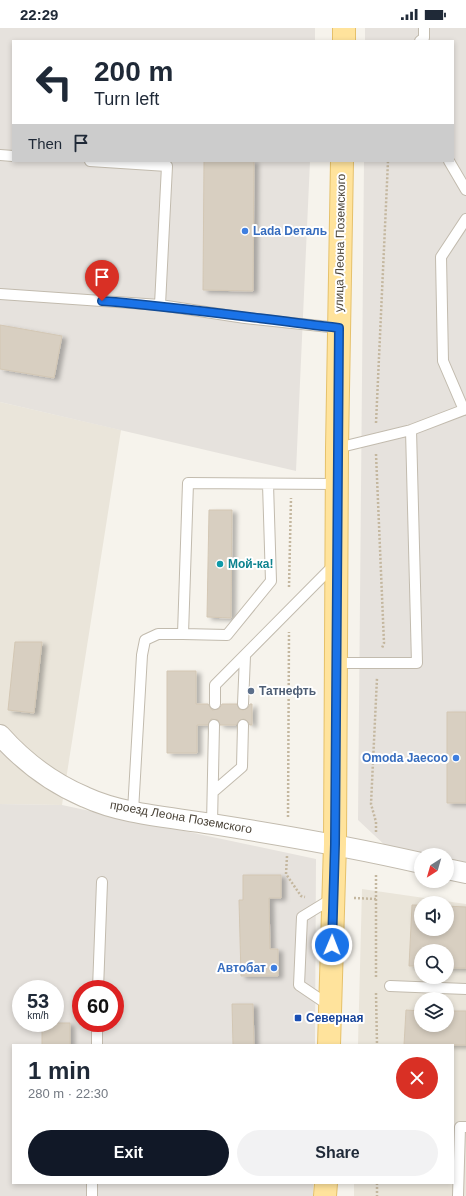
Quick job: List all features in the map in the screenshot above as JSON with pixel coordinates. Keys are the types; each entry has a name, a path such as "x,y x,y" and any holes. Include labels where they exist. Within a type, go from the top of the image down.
{"main road":[{"name":"улица Леона Поземского","path":"329,1044 335,844 336,448 342,162"},
{"path":"325,1196 326,1184"}],"street":[{"name":"проезд Леона Поземского","path":"2,742 54,782 86,798 133,811 335,844 414,861"},
{"path":"454,870 466,873"}],"lane":[{"path":"421,40 424,38 424,28"},
{"path":"0,155 12,156"},
{"path":"105,162 167,166 160,305"},
{"path":"450,162 466,190"},
{"path":"336,448 411,430 465,410 443,360 441,257 466,219"},
{"path":"0,294 160,305 245,318 339,328"},
{"path":"335,663 417,663 411,430"},
{"path":"183,634 188,483 337,484"},
{"path":"133,811 142,655 146,640 158,634 227,635 272,581 268,484"},
{"path":"215,704 215,685 336,563"},
{"path":"243,704 245,656"},
{"path":"212,824 214,725"},
{"path":"213,792 242,767 243,725"},
{"path":"98,980 102,882"},
{"path":"330,1006 299,985 302,918 333,898"},
{"path":"390,986 466,989"},
{"path":"96,1044 97,1032"},
{"path":"458,1196 460,1127 466,1127"},
{"path":"92,1184 92,1196"}],"path":[{"path":"377,1044 376,822 371,804 378,664 384,643 375,439 388,162"},
{"path":"291,484 288,836 286,874 301,896 376,899"},
{"path":"377,1184 378,1196"}],"shaded area":[{"path":"0,28 315,28 315,40 12,40 12,162 310,162 296,471 0,402"},
{"path":"365,28 466,28 466,862 454,860 454,848 414,848 414,854 389,849 358,820 364,162 454,162 454,40 365,40"},
{"path":"0,402 121,430 62,805 0,804"},
{"path":"0,804 62,805 316,859 315,1044 12,1044 12,1184 313,1184 313,1196 0,1196"},
{"path":"362,889 414,896 414,936 454,936 454,902 466,904 466,1196 354,1196 354,1184 454,1184 454,1044 358,1044"}],"building":[{"path":"204,162 254,162 253,291 203,290"},
{"path":"0,325 62,336 54,378 0,369"},
{"name":"Мой-ка!","path":"209,510 232,510 231,618 207,617"},
{"path":"15,642 42,642 34,713 8,710"},
{"path":"167,671 196,671 196,704 208,704 212,710 219,709 222,704 237,704 239,709 243,710 252,704 252,725 244,719 240,720 236,725 220,725 218,720 211,719 208,725 197,725 197,753 167,753"},
{"name":"Omoda Jaecoo","path":"447,712 466,712 466,803 447,803"},
{"path":"243,875 281,875 281,898 269,898 270,949 278,949 278,976 241,976 239,900 243,900"},
{"path":"412,905 414,905 414,936 454,936 454,906 466,907 466,968 454,968 454,944 414,944 414,966 409,966"},
{"path":"232,1004 253,1004 254,1044 233,1044"},
{"path":"406,1010 414,1011 414,1032 454,1032 454,1011 466,1011 466,1045 404,1044"},
{"path":"64,1023 70,1023 70,1044 42,1044 42,1032 64,1032"}],"place":[{"name":"Lada Dеталь","path":"245,231"},
{"name":"Мой-ка!","path":"220,564"},
{"name":"Татнефть","path":"251,691"},
{"name":"Omoda Jaecoo","path":"456,758"},
{"name":"Автобат","path":"274,968"},
{"name":"Северная","path":"298,1018"}],"route":[{"path":"102,301 160,305 245,318 339,328 336,448 335,844 332,945"}]}
